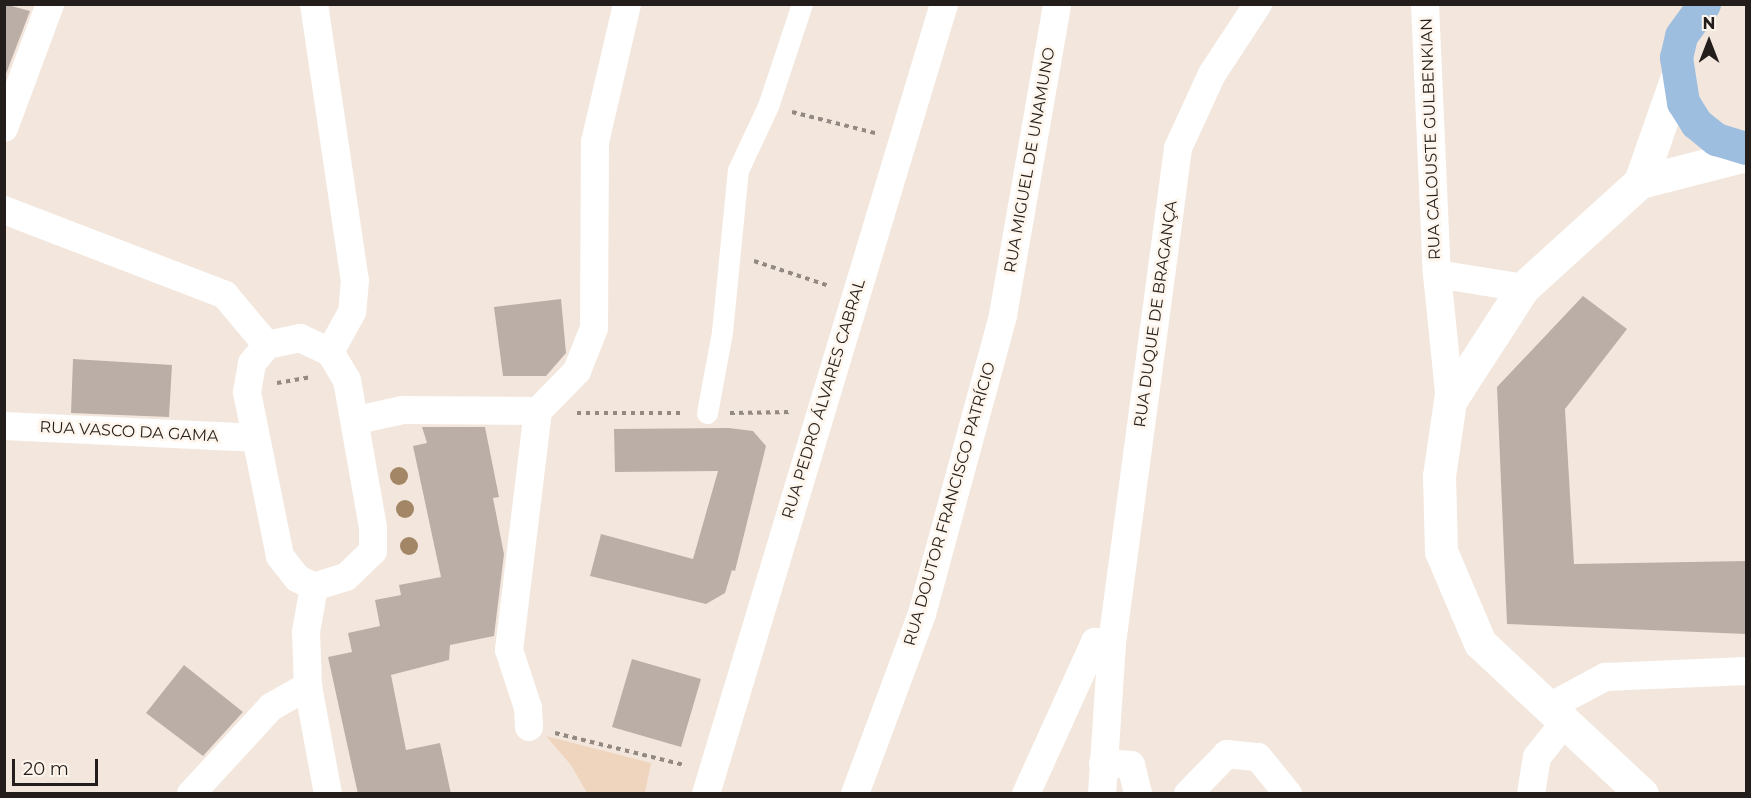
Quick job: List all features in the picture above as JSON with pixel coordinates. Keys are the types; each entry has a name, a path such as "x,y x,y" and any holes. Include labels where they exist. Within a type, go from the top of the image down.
{"main road":[{"path":"1673,4 1681,36 1676,78 1683,102 1696,123 1716,139 1746,148"},
{"path":"1681,36 1704,4"}],"street":[{"path":"4,128 50,4"},
{"path":"314,4 355,280 352,312 330,352"},
{"path":"529,717 509,650 538,411 577,371 594,328 595,142 627,4"},
{"path":"707,413 722,332 728,252 738,170 768,106 802,4"},
{"name":"RUA PEDRO ÁLVARES CABRAL","path":"707,782 944,4"},
{"name":"RUA MIGUEL DE UNAMUNO","path":"1003,315 1058,4"},
{"name":"RUA DUQUE DE BRAGANÇA","path":"1102,794 1112,643 1178,148 1212,74 1258,4"},
{"name":"RUA CALOUSTE GULBENKIAN","path":"1425,4 1437,274 1450,401"},
{"path":"1640,182 1676,78"},
{"path":"1642,794 1480,643 1441,551 1439,476 1450,401 1523,288 1640,182 1746,155"},
{"path":"4,210 225,295 267,345"},
{"name":"RUA CALOUSTE GULBENKIAN","path":"1437,274 1523,288"},
{"name":"RUA DOUTOR FRANCISCO PATRÍCIO","path":"855,794 922,614 1003,315"},
{"path":"300,338 330,352 347,380 357,420 373,551 346,578 314,587 297,578 280,556 254,438 247,392 252,363 267,345 300,338"},
{"path":"357,420 403,410 538,411"},
{"name":"RUA VASCO DA GAMA","path":"4,426 254,438"},
{"path":"314,587 306,632 308,686 328,794"},
{"path":"1026,794 1095,642 1112,643"},
{"path":"1531,794 1537,757 1556,715 1605,677 1746,671"},
{"path":"191,794 271,707 308,686"},
{"path":"1188,794 1227,754 1258,757 1288,794"},
{"path":"1103,763 1131,765 1138,794"}],"path":[{"path":"768,106 903,141"},
{"path":"728,252 856,295"},
{"path":"247,392 327,375 347,380"},
{"path":"538,411 819,412"},
{"path":"529,717 556,711 553,733 707,782"}],"shaded area":[{"path":"546,736 651,763 645,793 587,793 571,765"}],"building":[{"path":"4,4 30,11 4,79"},
{"path":"1583,296 1627,329 1565,409 1574,564 1746,561 1746,634 1507,624 1497,387"},
{"path":"561,299 566,353 546,376 503,376 494,307"},
{"path":"73,359 172,365 169,417 71,413"},
{"path":"422,427 485,427 499,497 493,498 504,554 494,636 450,645 449,660 391,675 406,750 440,743 451,794 358,794 328,657 352,652 348,633 380,626 375,600 401,595 399,585 441,577 413,446 427,443"},
{"path":"729,428 753,431 766,446 735,571 732,570 725,593 706,604 590,576 601,534 693,559 718,471 615,472 614,429"},
{"path":"632,659 701,679 681,747 612,727"},
{"path":"184,665 243,712 203,756 146,713"}]}
